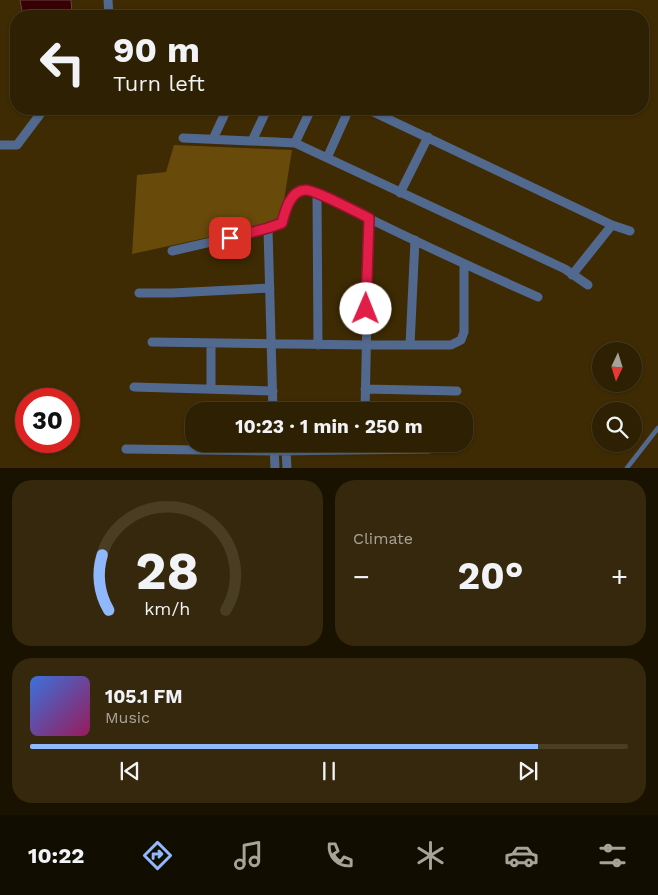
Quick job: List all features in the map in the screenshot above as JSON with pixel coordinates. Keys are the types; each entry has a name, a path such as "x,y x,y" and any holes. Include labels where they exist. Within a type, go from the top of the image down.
{"street":[{"path":"0,145 17,145 40,115"},
{"path":"213,140 224,115"},
{"path":"252,141 264,115"},
{"path":"295,144 308,115"},
{"path":"327,158 346,115"},
{"path":"380,115 612,225 630,231"},
{"path":"400,193 428,137"},
{"path":"183,138 295,144 564,269 588,285"},
{"path":"172,251 282,223 286,208 295,194 305,190 317,193 538,298"},
{"path":"317,193 318,344"},
{"path":"365,402 369,218"},
{"path":"572,275 612,225"},
{"path":"268,228 273,402"},
{"path":"410,345 415,240"},
{"path":"152,342 451,345 461,340 464,332 464,264"},
{"path":"139,293 270,288"},
{"path":"211,343 211,389"},
{"path":"134,387 273,391"},
{"path":"365,389 457,391"},
{"path":"126,449 185,448"},
{"path":"274,452 275,468"},
{"path":"286,452 286,468"}],"lane":[{"path":"626,468 658,428"}],"shaded area":[{"path":"20,0 71,0 72,10 22,10"},
{"path":"174,145 292,150 281,219 275,223 132,254 137,175 166,172"}],"route":[{"path":"230,238 282,223 286,208 295,194 305,190 317,193 369,218 366,309"}]}
